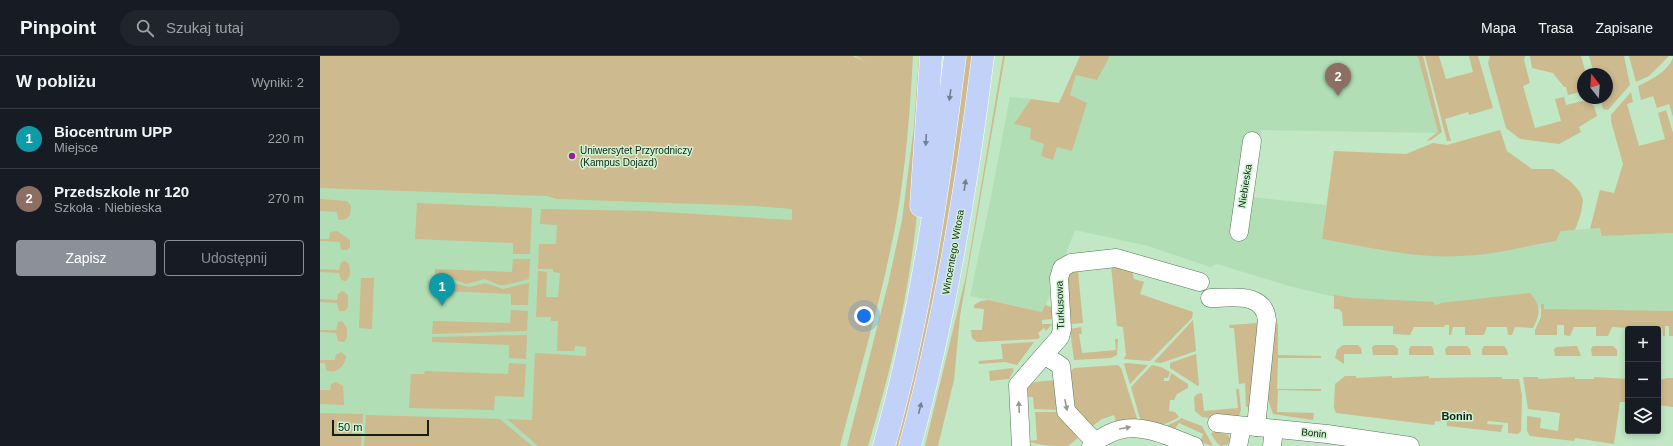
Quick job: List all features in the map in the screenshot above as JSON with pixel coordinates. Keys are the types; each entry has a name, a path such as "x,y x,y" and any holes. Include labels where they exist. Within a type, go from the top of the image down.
{"main road":[{"path":"907,355 923,187 931,56"},
{"path":"884,446 907,355 934,216 955,56"},
{"name":"Wincentego Witosa","path":"910,446 940,324 975,118 983,56"},
{"path":"975,118 990,56"}],"street":[{"name":"Niebieska","path":"1239,232 1252,141"},
{"name":"Turkusowa","path":"1021,446 1018,385 1030,369 1060,337 1062,329 1059,278 1060,272 1066,265 1116,258 1200,282"},
{"path":"1210,298 1252,299 1262,304 1265,309 1266,320 1249,426 1238,446"},
{"path":"1044,355 1062,366 1066,411 1093,444 1114,431 1130,427 1141,428 1194,446"},
{"name":"Bonin","path":"1218,423 1249,426 1273,437 1410,446"}],"shaded area":[{"name":"Uniwersytet Przyrodniczy (Kampus Dojazd)","path":"320,56 834,56 787,446 320,446"},
{"name":"Uniwersytet Przyrodniczy (Kampus Dojazd)","path":"320,56 853,56 866,62 856,56 913,56 907,139 896,222 877,307 840,446 538,446 507,419 532,420 535,353 586,356 586,347 575,346 574,351 557,351 558,321 551,321 551,317 536,317 538,271 547,272 546,297 558,297 560,273 553,272 553,269 538,269 539,244 556,244 557,225 540,224 541,209 647,211 792,220 792,209 755,206 557,199 547,196 320,188"},
{"path":"919,56 926,56 921,161 913,251 903,308 891,364 868,446 847,446 888,284 902,220 914,126"},
{"path":"963,56 974,56 946,246 902,446 892,446"},
{"path":"1003,56 1005,56 960,316 954,380 938,446 925,446 966,276"},
{"path":"1080,56 1110,56 1097,80 1076,75 1070,95 1087,103 1072,151 1057,147 1053,160 1041,156 1044,144 1030,139 1031,128 1014,124 1031,99 1059,103"},
{"path":"1110,56 1418,56 1438,133 1261,130 1251,197 1326,205 1322,239 1386,251 1437,256 1463,256 1556,241 1561,231 1600,228 1600,236 1673,233 1673,314 1545,311 1524,298 1433,306 1335,297 1289,286 1217,264 1210,267 1148,246 1075,230 1043,312 970,296 1010,97 1031,99 1014,124 1032,128 1044,143 1071,151 1087,104 1070,95 1076,75 1097,80"},
{"path":"1416,56 1423,56 1442,132 1431,140 1426,141 1438,132 1418,57"},
{"path":"1425,56 1439,56 1446,79 1473,72 1469,56 1478,56 1493,108 1469,115 1468,112 1445,119 1451,141 1447,141"},
{"path":"1490,56 1525,56 1524,60 1530,83 1523,86 1535,128 1561,121 1555,99 1564,97 1566,105 1577,102 1577,104 1592,104 1594,106 1597,116 1579,127 1581,132 1559,144 1520,139 1506,128 1488,63"},
{"path":"1530,56 1581,56 1584,68 1577,68 1577,93 1568,95 1566,87 1564,87 1553,73 1532,68"},
{"path":"1589,56 1624,56 1630,85 1608,110 1603,109 1602,104 1613,104 1613,68 1592,68"},
{"path":"1629,56 1669,56 1649,76 1636,82"},
{"path":"1673,58 1673,117 1669,104 1657,108 1653,96 1641,100 1638,86 1663,71"},
{"path":"1631,92 1633,102 1627,104 1639,146 1665,139 1658,113 1666,110 1673,133 1673,233 1601,236 1600,228 1590,229 1600,190 1614,193 1623,164 1611,121 1611,115"},
{"path":"1500,130 1507,151 1532,169 1553,169 1570,181 1580,192 1583,200 1581,213 1575,230 1561,231 1556,241 1497,252 1462,256 1427,256 1409,254 1322,239 1334,151 1406,154 1433,143 1447,145"},
{"path":"320,199 347,201 351,206 350,215 346,219 340,220 338,219 337,212 320,211"},
{"path":"417,203 532,208 530,254 513,254 513,243 415,239"},
{"path":"337,231 350,240 350,247 347,250 341,250 340,242 320,241 320,239 329,239 330,232"},
{"path":"513,259 530,259 529,279 499,285 485,279 466,284 453,279 440,286 434,286 435,269 512,272"},
{"path":"345,261 348,263 350,270 350,275 346,281 341,280 339,273 320,272 320,269 339,270 341,262"},
{"path":"1111,265 1132,271 1134,279 1144,282 1140,294 1193,312 1192,318 1150,361 1124,359 1126,355 1123,327 1117,326"},
{"path":"1080,268 1078,272 1083,323 1071,324 1067,276"},
{"path":"361,278 374,278 372,329 359,328"},
{"path":"451,283 470,287 485,283 503,289 529,283 528,305 511,305 511,294 444,291"},
{"path":"343,291 348,295 348,307 345,311 339,311 337,303 320,302 320,299 337,300 338,294"},
{"path":"1530,293 1539,310 1536,322 1533,328 1515,327 1512,335 1508,335 1507,327 1487,327 1484,335 1465,335 1465,327 1453,327 1451,335 1449,335 1449,325 1445,325 1444,327 1414,327 1410,335 1393,334 1393,326 1343,326 1342,312 1339,309 1334,309 1334,295 1353,298 1434,302 1434,305 1440,303"},
{"path":"988,300 1042,312 1045,305 1051,307 1052,319 1042,320 1042,324 1052,324 1046,331 1044,328 1038,333 1040,337 1038,339 977,342 972,338 971,330 982,330 984,309 974,308 974,305 981,301"},
{"path":"1541,304 1544,304 1544,309 1673,311 1673,336 1669,336 1669,326 1665,326 1665,336 1663,336 1661,326 1625,326 1625,328 1612,327 1608,336 1596,336 1596,327 1574,327 1570,336 1564,335 1564,325 1557,325 1557,335 1535,335 1535,330 1541,317"},
{"path":"511,310 528,311 527,331 432,334 433,321 510,323"},
{"path":"1270,317 1278,324 1278,355 1321,356 1321,358 1278,358 1277,389 1321,389 1321,391 1278,390 1277,412 1314,413 1313,420 1273,414 1264,388"},
{"path":"1193,320 1196,351 1161,363 1154,362"},
{"path":"342,321 347,328 347,337 344,342 338,341 336,333 320,332 320,330 336,330 338,322"},
{"path":"1258,323 1255,406 1246,407 1245,383 1239,384 1234,328 1230,328 1229,325"},
{"path":"1081,327 1082,334 1079,334 1082,353 1116,350 1115,339 1118,339 1117,355 1111,358 1074,360 1070,329"},
{"path":"527,335 526,359 509,358 509,345 432,342 432,337"},
{"path":"1034,342 1017,365 1005,362 979,364 978,361 1003,359 1001,344"},
{"path":"1343,345 1358,345 1361,348 1362,354 1344,354 1344,364 1335,358 1337,350"},
{"path":"1375,345 1394,345 1398,349 1398,355 1373,355 1372,347"},
{"path":"1411,346 1431,346 1433,348 1434,355 1409,355 1409,349"},
{"path":"1448,346 1467,346 1470,349 1471,355 1446,355 1445,349"},
{"path":"1484,346 1504,346 1508,355 1482,355 1482,349"},
{"path":"1577,346 1581,356 1555,356 1554,349 1557,347"},
{"path":"1593,346 1613,346 1617,350 1617,356 1592,356 1591,349"},
{"path":"341,352 346,356 344,363 339,369 333,371 326,370 325,363 320,363 320,360 335,360 336,355"},
{"path":"1196,354 1198,386 1170,368 1170,363"},
{"path":"509,363 526,364 524,397 495,396 494,410 409,408 411,374 424,374 425,371 508,374"},
{"path":"1124,364 1148,365 1130,384"},
{"path":"1118,365 1121,368 1138,422 1117,425 1114,415 1102,419 1087,430 1072,413 1067,374 1074,368"},
{"path":"1152,365 1161,367 1170,372 1168,378 1164,378 1164,381 1169,381 1171,373 1188,384 1188,388 1177,394 1174,400 1170,400 1169,411 1175,412 1179,417 1161,425 1152,425 1141,422 1131,387"},
{"path":"1012,368 1014,370 1009,379 990,381 989,371"},
{"path":"1345,376 1356,376 1356,378 1429,376 1429,378 1502,377 1502,379 1519,379 1522,396 1521,431 1518,434 1508,433 1508,423 1488,421 1487,424 1503,425 1501,432 1447,426 1447,422 1435,421 1434,425 1336,413 1334,408 1335,384"},
{"path":"1523,377 1538,377 1538,379 1575,377 1575,379 1594,379 1594,377 1625,379 1625,402 1620,402 1614,444 1575,438 1574,441 1530,436 1527,431 1527,416 1541,418 1540,428 1558,431 1560,413 1528,409"},
{"path":"1673,378 1673,407 1661,405 1661,379"},
{"path":"1055,380 1063,410 1034,409 1033,397 1027,397 1026,387 1035,382"},
{"path":"336,382 343,386 344,405 320,404 320,390 330,390 331,384"},
{"path":"1236,389 1239,389 1241,410 1239,416 1229,421 1202,417 1195,411 1194,397 1197,394 1202,393 1204,411 1238,408"},
{"path":"1035,412 1061,412 1061,418 1078,438 1068,446 1043,445 1029,441 1037,440"},
{"path":"320,413 363,414 361,446 320,446"},
{"path":"366,415 500,419 532,446 364,446"},
{"path":"1181,418 1202,426 1213,446 1200,442 1203,434 1179,423 1174,430 1164,427"},
{"path":"1214,431 1228,435 1230,439 1228,444 1221,446 1217,443 1211,434"}],"place":[{"name":"Przedszkole nr 120","path":"1338,96"},
{"name":"Uniwersytet Przyrodniczy (Kampus Dojazd)","path":"572,156"},
{"name":"Biocentrum UPP","path":"442,306"}],"district":[{"name":"Bonin","path":"1457,416"}]}
